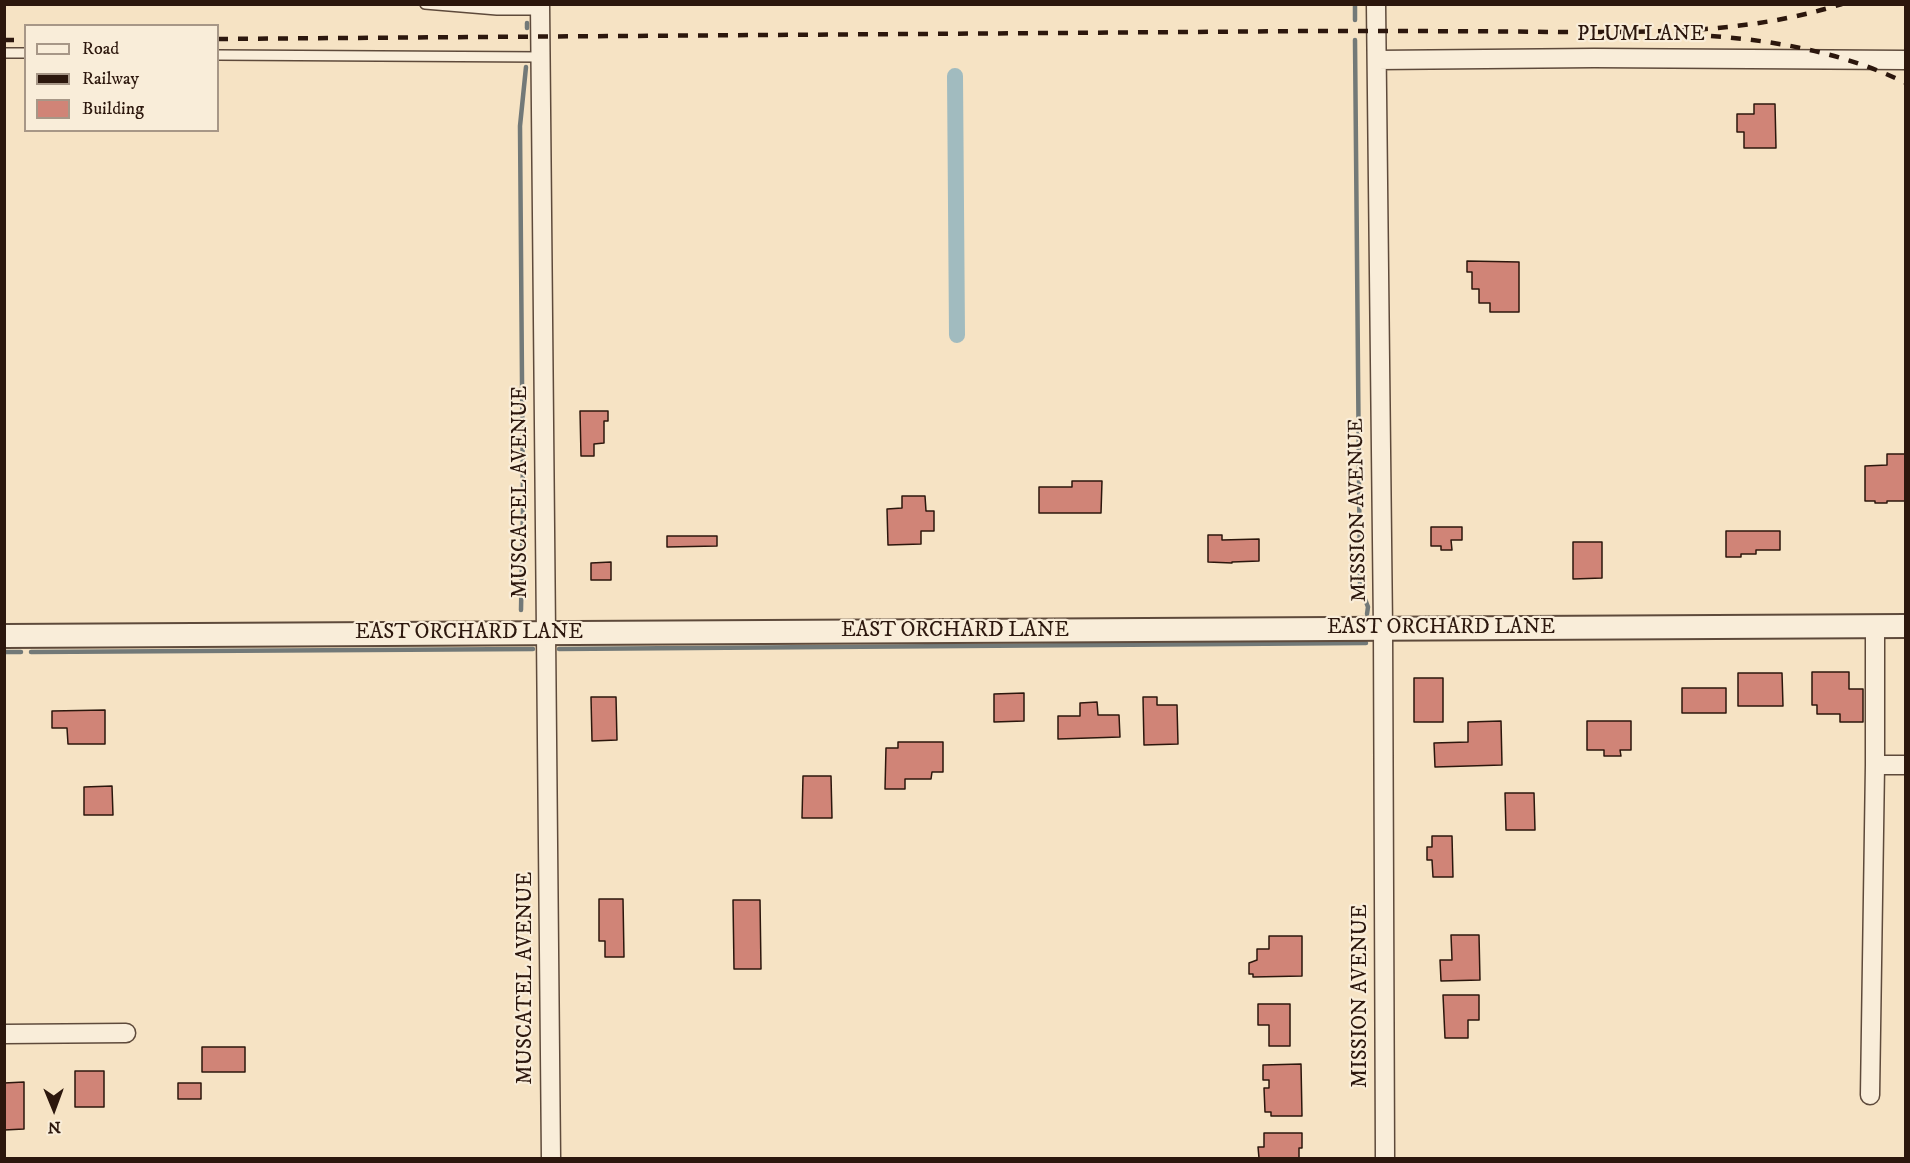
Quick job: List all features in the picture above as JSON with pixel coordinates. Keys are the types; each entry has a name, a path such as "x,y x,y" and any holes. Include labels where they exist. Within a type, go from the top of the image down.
{"street":[{"name":"MISSION AVENUE","path":"1376,4 1383,629 1385,1158"},
{"name":"MUSCATEL AVENUE","path":"540,7 551,1158"},
{"name":"PLUM LANE","path":"1377,60 1594,58 1905,60"},
{"name":"EAST ORCHARD LANE","path":"4,636 1905,626"},
{"path":"1870,1095 1875,627"},
{"path":"1875,765 1905,765"},
{"path":"4,1034 126,1033"}],"lane":[{"path":"425,4 497,10 540,7"},
{"path":"4,53 24,53"},
{"path":"219,55 541,57"}],"building":[{"path":"1754,104 1775,104 1776,148 1744,148 1744,132 1737,132 1737,114 1754,114"},
{"path":"1467,261 1519,262 1519,312 1490,312 1490,303 1479,303 1479,289 1472,289 1472,272 1467,272"},
{"path":"580,411 608,411 608,421 604,421 604,443 594,444 594,456 581,456"},
{"path":"1887,454 1906,454 1906,501 1875,503 1875,501 1865,501 1865,466 1887,465"},
{"path":"1072,481 1102,481 1101,513 1039,513 1039,487 1072,487"},
{"path":"902,496 925,496 926,511 934,511 934,531 921,531 921,544 888,545 887,509 902,508"},
{"path":"1431,527 1462,527 1462,540 1451,540 1452,550 1441,550 1441,546 1431,546"},
{"path":"1726,531 1780,531 1780,550 1756,550 1756,554 1726,557"},
{"path":"1208,535 1222,535 1222,540 1259,539 1259,561 1208,562"},
{"path":"667,536 717,536 717,546 667,547"},
{"path":"1573,542 1602,542 1602,578 1573,579"},
{"path":"611,562 611,580 591,580 591,563"},
{"path":"1812,672 1849,672 1849,689 1863,689 1863,722 1840,722 1840,714 1817,714 1817,705 1812,705"},
{"path":"1738,673 1782,673 1783,706 1738,706"},
{"path":"1414,678 1443,678 1443,722 1414,722"},
{"path":"1682,688 1726,688 1726,713 1682,713"},
{"path":"1024,693 1024,721 994,722 994,694"},
{"path":"591,697 616,697 617,740 592,741"},
{"path":"1143,697 1157,697 1157,705 1177,705 1178,744 1144,745"},
{"path":"1097,702 1098,715 1119,715 1120,737 1058,739 1058,716 1080,716 1080,703"},
{"path":"105,710 105,744 68,744 67,728 52,728 52,711"},
{"path":"1501,721 1502,765 1435,767 1434,743 1468,742 1468,722"},
{"path":"1587,721 1631,721 1631,750 1620,750 1621,756 1604,756 1604,750 1587,750"},
{"path":"898,742 943,742 943,772 932,772 931,779 905,779 905,789 885,789 886,748 898,748"},
{"path":"803,776 831,776 832,818 802,818"},
{"path":"112,786 113,815 84,815 84,787"},
{"path":"1505,793 1534,793 1535,830 1506,830"},
{"path":"1432,836 1452,836 1453,877 1433,877 1432,860 1427,860 1427,847 1432,847"},
{"path":"599,899 623,899 624,957 605,957 605,941 599,941"},
{"path":"733,900 760,900 761,969 734,969"},
{"path":"1451,935 1479,935 1480,980 1441,981 1440,960 1452,960"},
{"path":"1269,936 1302,936 1302,976 1253,977 1253,974 1249,974 1249,963 1257,960 1257,949 1269,949"},
{"path":"1443,995 1479,995 1479,1020 1468,1020 1468,1038 1445,1038"},
{"path":"1258,1004 1290,1004 1290,1046 1269,1046 1269,1025 1258,1025"},
{"path":"202,1047 245,1047 245,1072 202,1072"},
{"path":"1301,1064 1302,1116 1271,1116 1271,1112 1265,1112 1264,1088 1269,1088 1269,1080 1263,1080 1263,1065"},
{"path":"75,1071 104,1071 104,1107 75,1107"},
{"path":"24,1082 24,1129 4,1130 4,1083"},
{"path":"178,1083 201,1083 201,1099 178,1099"},
{"path":"1264,1133 1302,1133 1299,1158 1259,1158 1258,1147 1264,1147"}],"waterway":[{"path":"1355,4 1355,20"},
{"path":"527,23 527,28"},
{"path":"1355,40 1360,586 1368,607 1367,614"},
{"path":"521,610 523,508 520,126 526,67"},
{"path":"955,76 957,335"},
{"path":"559,649 1366,643"},
{"path":"31,652 533,649"},
{"path":"4,652 21,652"}],"railway":[{"path":"219,39 1313,31 1631,32 1736,26 1806,14 1842,4"},
{"path":"1711,36 1761,41 1811,50 1859,64 1906,83"},
{"path":"4,40 24,40"}]}
